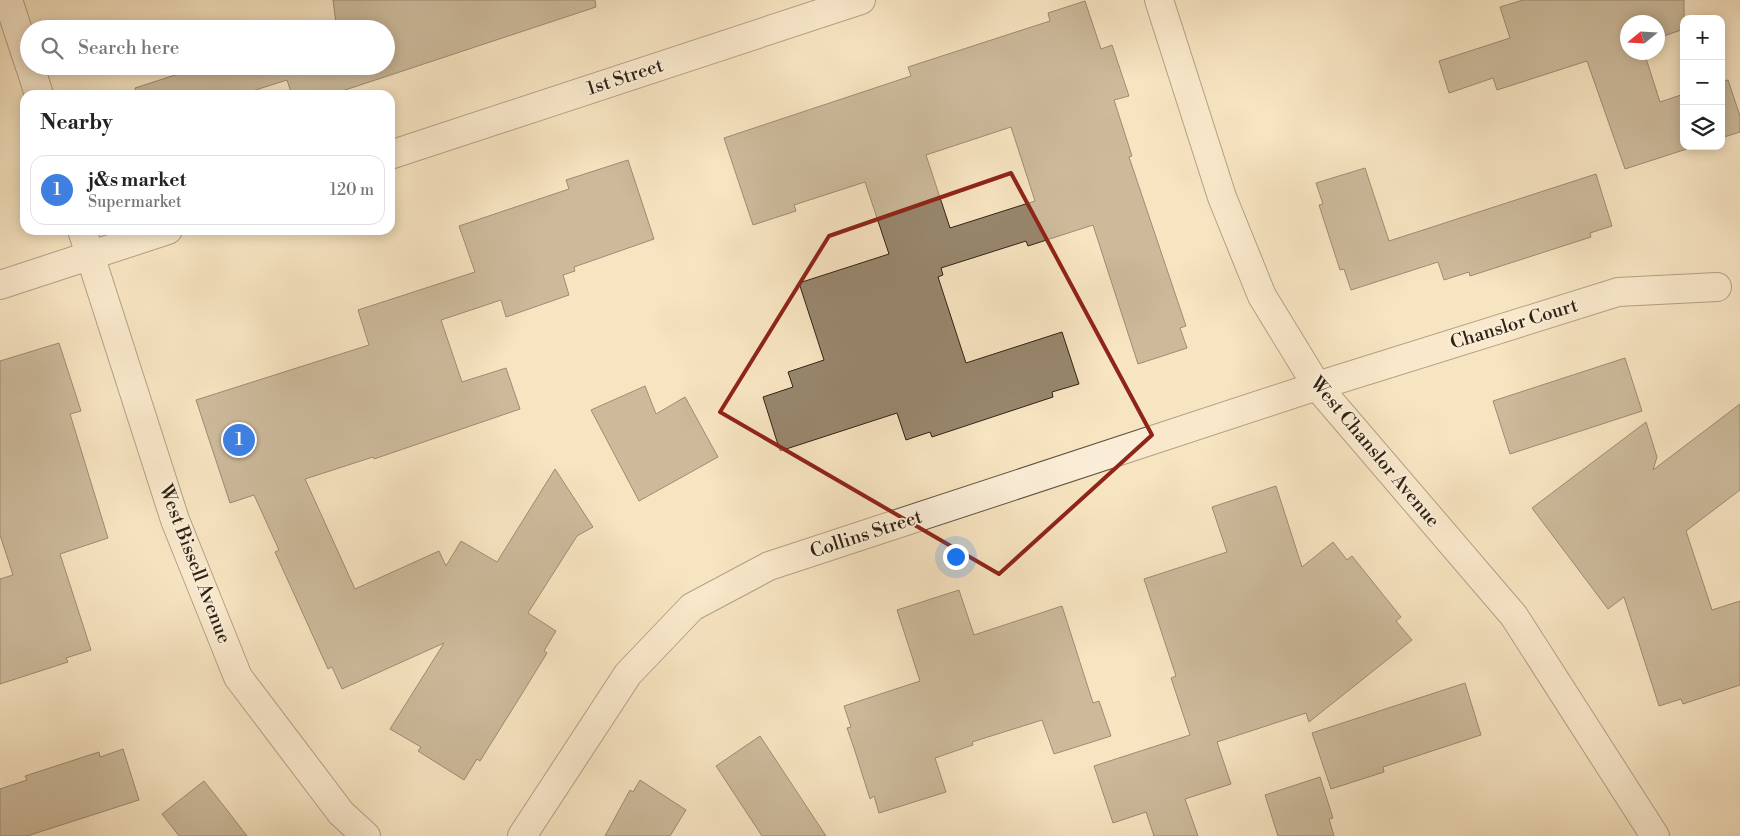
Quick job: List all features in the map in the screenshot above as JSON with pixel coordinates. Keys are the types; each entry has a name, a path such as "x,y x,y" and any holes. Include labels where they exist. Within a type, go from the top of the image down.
{"street":[{"path":"8,0 20,37"},
{"name":"1st Street","path":"395,153 861,0"},
{"name":"West Chanslor Avenue","path":"1159,0 1222,197 1262,296 1316,386 1514,616 1655,836"},
{"path":"32,75 37,90"},
{"name":"West Bissell Avenue","path":"84,235 175,520 238,677 341,813 366,836"},
{"path":"0,285 153,235"},
{"name":"Chanslor Court","path":"1316,386 1618,292 1717,287"},
{"name":"Collins Street","path":"522,836 628,674 692,608 770,566 1316,386"}],"highlighted area":[{"path":"1011,173 1152,435 999,574 720,412 829,236"}],"building":[{"path":"333,0 595,0 596,7 395,73 395,20 336,20"},
{"path":"1523,0 1684,0 1684,15 1680,15 1680,30 1665,36 1665,15 1620,15 1620,60 1647,60 1660,102 1680,95 1680,150 1684,150 1625,169 1587,61 1497,90 1493,78 1449,93 1439,61 1510,38 1500,7"},
{"path":"1085,1 1101,49 1112,45 1129,96 1114,100 1132,156 1129,157 1186,326 1180,328 1187,348 1138,364 1093,225 1028,246 1026,241 941,268 943,275 938,277 966,363 1062,332 1079,384 1052,392 1053,397 932,437 930,432 906,440 897,413 780,451 763,397 793,387 788,372 824,360 799,283 889,254 865,182 794,205 796,211 753,225 724,138 911,76 908,67 1050,21 1048,13","holes":["1011,127 1035,201 950,228 926,155"]},
{"path":"175,75 390,75 345,90 290,90 287,80 256,90 135,90 135,88"},
{"path":"1728,80 1740,116 1740,132 1725,137 1725,105 1725,81"},
{"path":"628,160 654,239 574,267 575,271 563,275 569,295 506,317 501,300 441,320 462,382 506,368 520,409 374,459 373,457 305,479 355,589 439,551 446,566 461,541 497,562 555,469 593,527 577,536 528,613 556,631 544,651 547,653 520,697 480,761 477,759 464,780 418,751 421,747 390,729 444,643 342,689 332,667 328,669 275,552 279,550 254,495 230,503 196,400 369,345 358,310 475,272 459,226 569,189 566,180"},
{"path":"1365,168 1389,241 1596,174 1612,226 1590,233 1591,237 1470,276 1469,272 1444,280 1438,262 1351,290 1344,269 1340,270 1319,205 1323,204 1316,183"},
{"path":"59,343 81,411 70,414 108,538 60,554 91,650 66,658 68,662 0,684 0,579 13,575 0,535 0,361"},
{"path":"1625,358 1642,411 1510,454 1493,401"},
{"path":"645,386 656,414 685,397 718,457 639,501 591,410"},
{"path":"1740,404 1740,490 1686,531 1712,610 1740,601 1740,685 1683,704 1681,699 1659,706 1624,597 1608,609 1532,508 1646,422 1657,457 1653,470"},
{"path":"1276,486 1302,567 1333,542 1347,560 1352,556 1401,617 1396,621 1412,640 1309,722 1306,713 1217,742 1231,784 1185,799 1198,836 1154,836 1146,812 1113,823 1094,766 1190,735 1171,678 1176,676 1144,579 1227,552 1212,507"},
{"path":"959,590 974,635 1062,606 1093,703 1099,701 1111,736 1054,754 1042,720 972,742 973,745 935,758 946,792 879,813 874,796 870,799 847,728 851,727 844,706 920,681 897,610"},
{"path":"1465,683 1481,735 1383,767 1384,772 1331,789 1312,733"},
{"path":"760,736 826,836 762,836 716,766"},
{"path":"123,749 139,800 27,836 0,836 0,789 27,780 25,776 99,752 100,757"},
{"path":"1320,777 1333,818 1329,819 1334,836 1278,836 1265,795"},
{"path":"640,780 686,810 670,836 605,836 630,790 633,792"},
{"path":"204,781 247,836 179,836 162,814"}],"place":[{"name":"j&s market","path":"239,440"}]}
